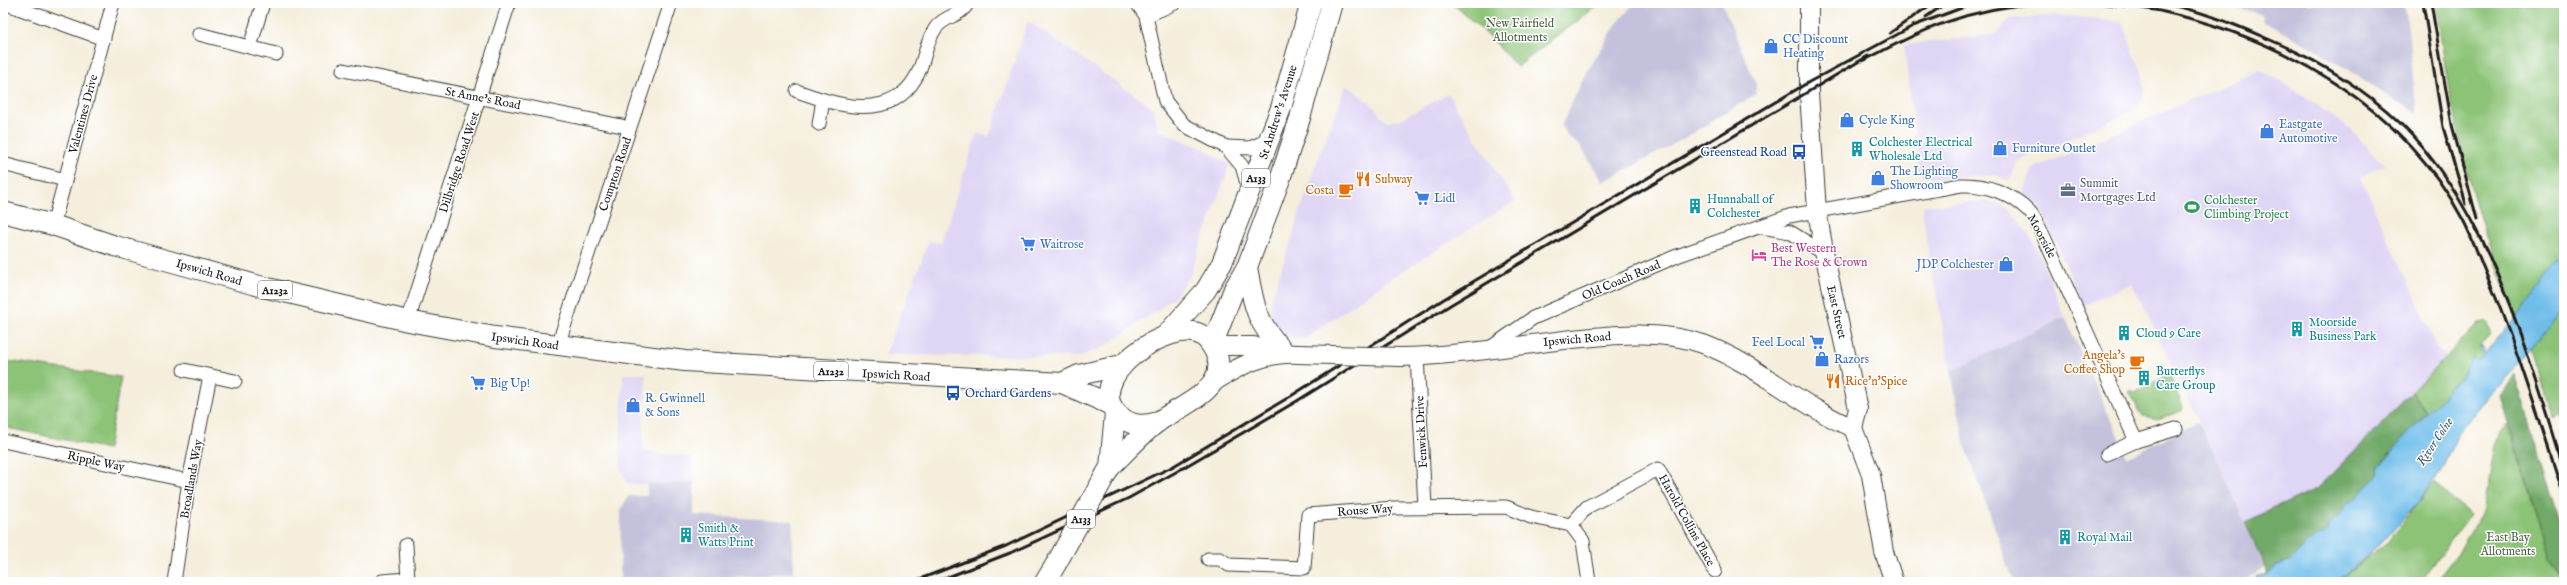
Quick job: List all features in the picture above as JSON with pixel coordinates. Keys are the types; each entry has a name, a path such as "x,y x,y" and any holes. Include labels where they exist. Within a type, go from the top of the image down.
{"main road":[{"name":"St Andrew's Avenue","path":"1122,365 1166,335 1214,277 1249,196 1271,139 1311,3"},
{"name":"St Andrew's Avenue","path":"1212,346 1234,289 1247,267 1300,118 1332,3"},
{"name":"Ipswich Road","path":"3,212 53,225 115,246 255,285 408,321 495,337 685,361 1062,383 1113,409"},
{"path":"1247,267 1256,315 1272,339 1288,354"},
{"name":"A133","path":"1166,335 1192,332 1203,336 1212,346"},
{"path":"1212,346 1218,365 1214,382"},
{"name":"Ipswich Road","path":"1062,383 1079,376 1122,365"},
{"name":"A133","path":"1108,470 1113,409 1108,395 1110,384 1122,365"},
{"name":"A133","path":"1045,582 1108,470 1158,422 1203,393 1214,382"},
{"name":"A133","path":"1113,409 1136,425 1158,422"}],"street":[{"path":"4,3 104,38"},
{"name":"Valentines Drive","path":"53,225 113,3"},
{"path":"250,47 263,3"},
{"name":"Dilbridge Road West","path":"408,321 509,3"},
{"name":"Compton Road","path":"558,345 671,3"},
{"path":"797,91 824,100 858,108 874,106 900,95 916,77 930,36 939,22 956,15 968,3"},
{"path":"1137,3 1146,16 1165,101 1175,116 1184,125 1226,147 1242,166 1247,177 1249,196"},
{"path":"1146,16 1175,3"},
{"name":"East Street","path":"1811,6 1809,93 1817,211 1824,254 1858,409 1852,428"},
{"path":"199,34 276,54"},
{"name":"St Anne's Road","path":"343,70 622,126"},
{"path":"819,124 824,100"},
{"path":"1226,147 1250,148 1271,139"},
{"path":"3,164 65,180"},
{"name":"Moorside","path":"1817,211 1961,185 1979,185 2013,198 2030,212 2043,235 2136,441"},
{"name":"Old Coach Road","path":"1490,348 1533,318 1677,256 1789,216 1817,211"},
{"name":"Old Coach Road","path":"1760,227 1790,232 1824,254"},
{"name":"Ipswich Road","path":"1212,346 1254,346 1288,354 1408,356 1608,336 1653,334 1703,344 1739,361 1774,381 1834,421 1852,428"},
{"name":"Ipswich Road","path":"1214,382 1248,363 1288,354"},
{"name":"Fenwick Drive","path":"1408,356 1425,508"},
{"path":"184,370 235,381"},
{"name":"Broadlands Way","path":"174,582 189,481 210,376"},
{"path":"1852,428 1871,475 1884,552 1894,582"},
{"path":"2107,454 2136,441 2176,429"},
{"name":"Ripple Way","path":"3,441 189,481"},
{"name":"Harold Collins Place","path":"1571,525 1587,507 1658,469 1715,571"},
{"name":"Rouse Way","path":"1208,559 1220,559 1229,565 1304,568 1308,514 1459,505 1506,507 1531,517 1571,525"},
{"path":"1571,525 1583,541 1589,582"},
{"path":"382,581 408,581 406,545"}],"shaded area":[{"path":"1634,3 1722,3 1756,84 1756,94 1676,143 1603,182 1580,146 1569,138 1561,126 1585,75 1616,25"},
{"path":"2223,3 2405,3 2417,114 2312,47 2264,22 2262,15"},
{"path":"2056,15 2121,21 2142,72 2145,91 2139,108 2018,161 2009,181 1996,175 1937,179 1919,173 1904,45 1997,34 2009,19"},
{"path":"1028,21 1153,108 1159,130 1199,147 1230,164 1190,275 1175,296 1159,309 1104,347 1079,357 885,355 929,241 941,243 977,133 989,137"},
{"path":"2260,70 2303,95 2348,128 2386,165 2360,176 2438,348 2447,356 2318,488 2245,522 2217,458 2132,283 2084,305 2038,203 2023,194 2033,169"},
{"path":"1346,85 1370,103 1387,122 1401,119 1448,94 1515,201 1385,282 1305,339 1293,338 1281,333 1272,322 1270,304 1315,167"},
{"path":"1985,201 2003,205 2018,218 2033,241 2065,317 1951,371 1926,239 1922,206"},
{"path":"2065,317 2127,457 2198,422 2217,458 2264,567 2244,582 2014,582 1964,442 1951,371"},
{"path":"623,374 646,374 643,451 692,457 694,483 628,484 621,470 620,450"},
{"path":"694,483 694,515 792,521 794,573 664,582 620,582 621,510 628,496 647,496 647,484"}],"green space":[{"name":"New Fairfield Allotments","path":"1452,3 1601,3 1517,67 1491,38"},
{"path":"2436,3 2564,3 2564,273 2341,540 2269,573 2427,413 2412,392 2478,324 2486,322 2491,334 2480,346 2484,353 2516,318 2482,225 2464,160 2443,56"},
{"path":"2564,275 2564,408 2555,416 2530,348 2459,432 2443,466 2420,501 2435,482 2470,515 2420,582 2336,582 2386,544 2419,501 2368,556 2345,575 2330,582 2308,582"},
{"path":"7,361 121,377 108,449 3,427 3,362"},
{"path":"2169,374 2183,407 2182,411 2157,419 2143,416 2128,392 2132,390 2134,393"},
{"path":"2514,374 2564,527 2564,575 2550,554 2500,396"},
{"path":"2412,392 2427,413 2379,466 2378,474 2357,498 2346,504 2340,516 2331,523 2326,532 2315,537 2290,561 2276,565 2268,574 2245,522 2318,488"},
{"name":"East Bay Allotments","path":"2507,423 2550,554 2564,577 2543,579 2542,582 2435,582 2457,554 2483,512 2496,439"},
{"path":"2266,574 2249,582 2257,576"}],"water":[{"name":"River Colne","path":"2564,257 2564,309 2459,432 2443,466 2419,501 2374,550 2340,578 2331,582 2249,582 2257,576 2268,574 2276,565 2290,561 2315,537 2326,532 2331,523 2340,516 2346,504 2357,498 2378,474 2379,466 2390,457 2392,451 2460,378 2473,357 2477,360 2482,355 2479,347 2482,347 2484,353 2532,299"}],"railway":[{"path":"1890,33 1933,3"},
{"path":"1926,17 1946,3"},
{"path":"912,582 1006,546 1172,467 1291,396 1444,299 1809,82 1913,26 1975,3"},
{"path":"1863,61 1927,30 1968,15 1989,10 2038,3"},
{"path":"2098,3 2156,10 2209,24 2253,40 2295,60 2336,84 2373,111 2407,143 2437,178 2462,218 2471,237 2517,353 2564,496"},
{"path":"2158,3 2172,5 2228,22 2303,55 2354,86 2385,109 2399,122 2430,157 2458,196 2481,239 2501,284 2519,331 2564,469"},
{"path":"2423,3 2443,127 2466,204"},
{"path":"2431,3 2452,125 2477,219"},
{"path":"935,582 1010,553 1129,498 1176,472 1297,401 1452,304 1868,56"}],"place":[{"name":"CC Discount Heating","path":"1771,46"},
{"name":"Cycle King","path":"1847,120"},
{"name":"Eastgate Automotive","path":"2267,131"},
{"name":"Furniture Outlet","path":"2000,148"},
{"name":"Colchester Electrical Wholesale Ltd","path":"1857,149"},
{"name":"Greenstead Road","path":"1799,152"},
{"name":"The Lighting Showroom","path":"1878,178"},
{"name":"Subway","path":"1363,179"},
{"name":"Costa","path":"1346,190"},
{"name":"Summit Mortgages Ltd","path":"2068,190"},
{"name":"Lidl","path":"1422,198"},
{"name":"Hunnaball of Colchester","path":"1695,206"},
{"name":"Colchester Climbing Project","path":"2192,207"},
{"name":"Waitrose","path":"1028,244"},
{"name":"Best Western The Rose & Crown","path":"1759,255"},
{"name":"JDP Colchester","path":"2006,264"},
{"name":"Moorside Business Park","path":"2297,329"},
{"name":"Cloud 9 Care","path":"2124,333"},
{"name":"Feel Local","path":"1817,342"},
{"name":"Razors","path":"1822,359"},
{"name":"Angela's Coffee Shop","path":"2137,362"},
{"name":"Butterflys Care Group","path":"2144,378"},
{"name":"Rice'n'Spice","path":"1833,381"},
{"name":"Big Up!","path":"478,383"},
{"name":"Orchard Gardens","path":"953,393"},
{"name":"R. Gwinnell & Sons","path":"633,405"},
{"name":"Smith & Watts Print","path":"686,535"},
{"name":"Royal Mail","path":"2065,537"}]}
